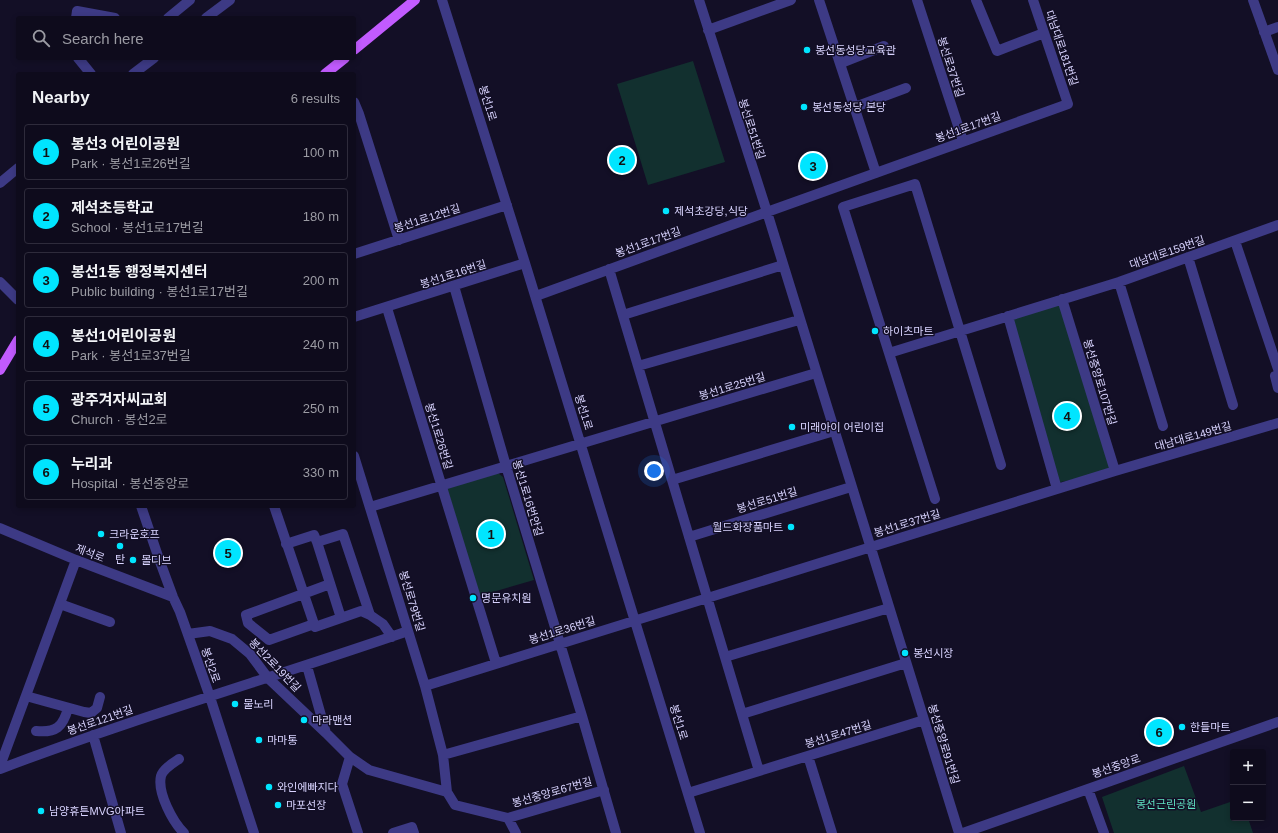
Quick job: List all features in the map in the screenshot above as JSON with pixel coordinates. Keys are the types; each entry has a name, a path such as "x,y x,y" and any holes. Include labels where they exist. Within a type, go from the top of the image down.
{"main road":[{"path":"356,48 415,0"},
{"path":"331,72 343,60"},
{"path":"0,370 16,343"}],"street":[{"path":"170,16 190,0"},
{"path":"209,16 230,0"},
{"name":"봉선1로","path":"442,0 536,296 700,833"},
{"name":"봉선로51번길","path":"699,0 767,212 870,547"},
{"path":"708,30 791,0"},
{"path":"819,0 876,173"},
{"name":"봉선로37번길","path":"917,0 963,142"},
{"path":"976,0 997,51 1044,33"},
{"name":"대남대로181번길","path":"1033,0 1068,104"},
{"path":"1253,0 1278,70"},
{"path":"76,16 77,11 105,16"},
{"path":"1264,32 1278,27"},
{"path":"841,63 884,46"},
{"path":"80,60 89,72"},
{"path":"139,72 149,60"},
{"path":"855,107 906,88"},
{"name":"봉선1로17번길","path":"536,296 1068,104"},
{"path":"357,116 398,240"},
{"path":"0,183 16,170"},
{"path":"935,499 843,207 915,184 1000,465"},
{"name":"봉선1로12번길","path":"356,253 507,205"},
{"name":"대남대로159번길","path":"889,353 1119,282 1278,225"},
{"path":"1235,241 1278,370"},
{"path":"1188,257 1233,405"},
{"name":"봉선1로16번길","path":"356,316 387,308 525,263"},
{"path":"623,315 783,265"},
{"name":"봉선1로17번길","path":"609,269 637,362"},
{"path":"0,282 16,298"},
{"path":"1119,282 1163,426"},
{"name":"봉선1로16번안길","path":"454,286 506,466 616,833"},
{"name":"봉선중앙로107번길","path":"1062,299 1115,471"},
{"name":"봉선1로26번길","path":"387,308 496,663"},
{"path":"1008,316 1057,489"},
{"path":"759,771 637,362 800,320"},
{"name":"봉선1로25번길","path":"581,444 816,373"},
{"path":"1278,375 1275,376 1278,388"},
{"name":"대남대로149번길","path":"1115,471 1278,423"},
{"path":"672,480 834,431"},
{"name":"봉선1로26번길","path":"370,507 581,444"},
{"name":"봉선로79번길","path":"356,462 425,686 443,755 447,792"},
{"name":"봉선1로37번길","path":"635,620 1115,471"},
{"name":"봉선로51번길","path":"689,537 851,487"},
{"name":"봉선2로","path":"142,508 210,697 254,833"},
{"path":"275,508 315,627 360,611 370,615 383,624 392,637"},
{"name":"제석로","path":"0,528 76,560 173,597"},
{"path":"316,542 343,534 370,615"},
{"path":"286,544 314,535 342,618"},
{"name":"봉선중앙로91번길","path":"870,547 959,833"},
{"path":"0,766 76,560"},
{"path":"314,624 269,640 248,623 246,615 330,584"},
{"path":"60,604 110,622"},
{"path":"725,657 889,608"},
{"name":"봉선1로36번길","path":"425,686 635,620"},
{"name":"봉선2로19번길","path":"188,634 210,631 232,639 250,654 268,678 350,757 369,770 447,792"},
{"name":"봉선로121번길","path":"0,769 154,714 307,666 408,631"},
{"path":"742,714 906,663"},
{"path":"307,666 326,733"},
{"path":"26,696 91,713 97,708 100,697"},
{"path":"36,731 52,731 59,727 63,723 68,708"},
{"path":"443,755 582,716"},
{"name":"봉선1로47번길","path":"688,794 924,720"},
{"name":"봉선중앙로","path":"963,833 1278,722"},
{"path":"93,736 121,833"},
{"path":"808,756 832,833"},
{"path":"350,757 342,784 358,833"},
{"path":"179,759 161,775 160,784 163,796 173,820 184,833"},
{"path":"1088,789 1104,833"},
{"name":"봉선중앙로67번길","path":"447,792 455,805 508,818 604,790"},
{"name":"봉선중앙로67번길","path":"508,818 516,833"},
{"path":"393,833 412,827 414,833"}],"green space":[{"path":"693,61 725,162 648,185 617,84"},
{"path":"1062,299 1115,471 1056,483 1008,316"},
{"path":"498,473 503,477 534,580 479,596 447,488"},
{"name":"봉선근린공원","path":"1184,766 1201,812 1230,802 1230,821 1249,821 1253,833 1114,833 1102,797"}],"place":[{"name":"봉선동성당교육관","path":"807,50"},
{"name":"봉선동성당 본당","path":"804,107"},
{"name":"제석초등학교","path":"622,160"},
{"name":"봉선1동 행정복지센터","path":"813,166"},
{"name":"제석초강당,식당","path":"666,211"},
{"name":"하이츠마트","path":"875,331"},
{"name":"봉선1어린이공원","path":"1067,416"},
{"name":"미래아이 어린이집","path":"792,427"},
{"name":"월드화장품마트","path":"791,527"},
{"name":"크라운호프","path":"101,534"},
{"name":"봉선3 어린이공원","path":"491,534"},
{"name":"탄","path":"120,546"},
{"name":"광주겨자씨교회","path":"228,553"},
{"name":"몰디브","path":"133,560"},
{"name":"명문유치원","path":"473,598"},
{"name":"봉선시장","path":"905,653"},
{"name":"물노리","path":"235,704"},
{"name":"마라맨션","path":"304,720"},
{"name":"한들마트","path":"1182,727"},
{"name":"누리과","path":"1159,732"},
{"name":"마마통","path":"259,740"},
{"name":"와인에빠지다","path":"269,787"},
{"name":"마포선장","path":"278,805"},
{"name":"남양휴튼MVG아파트","path":"41,811"}]}
